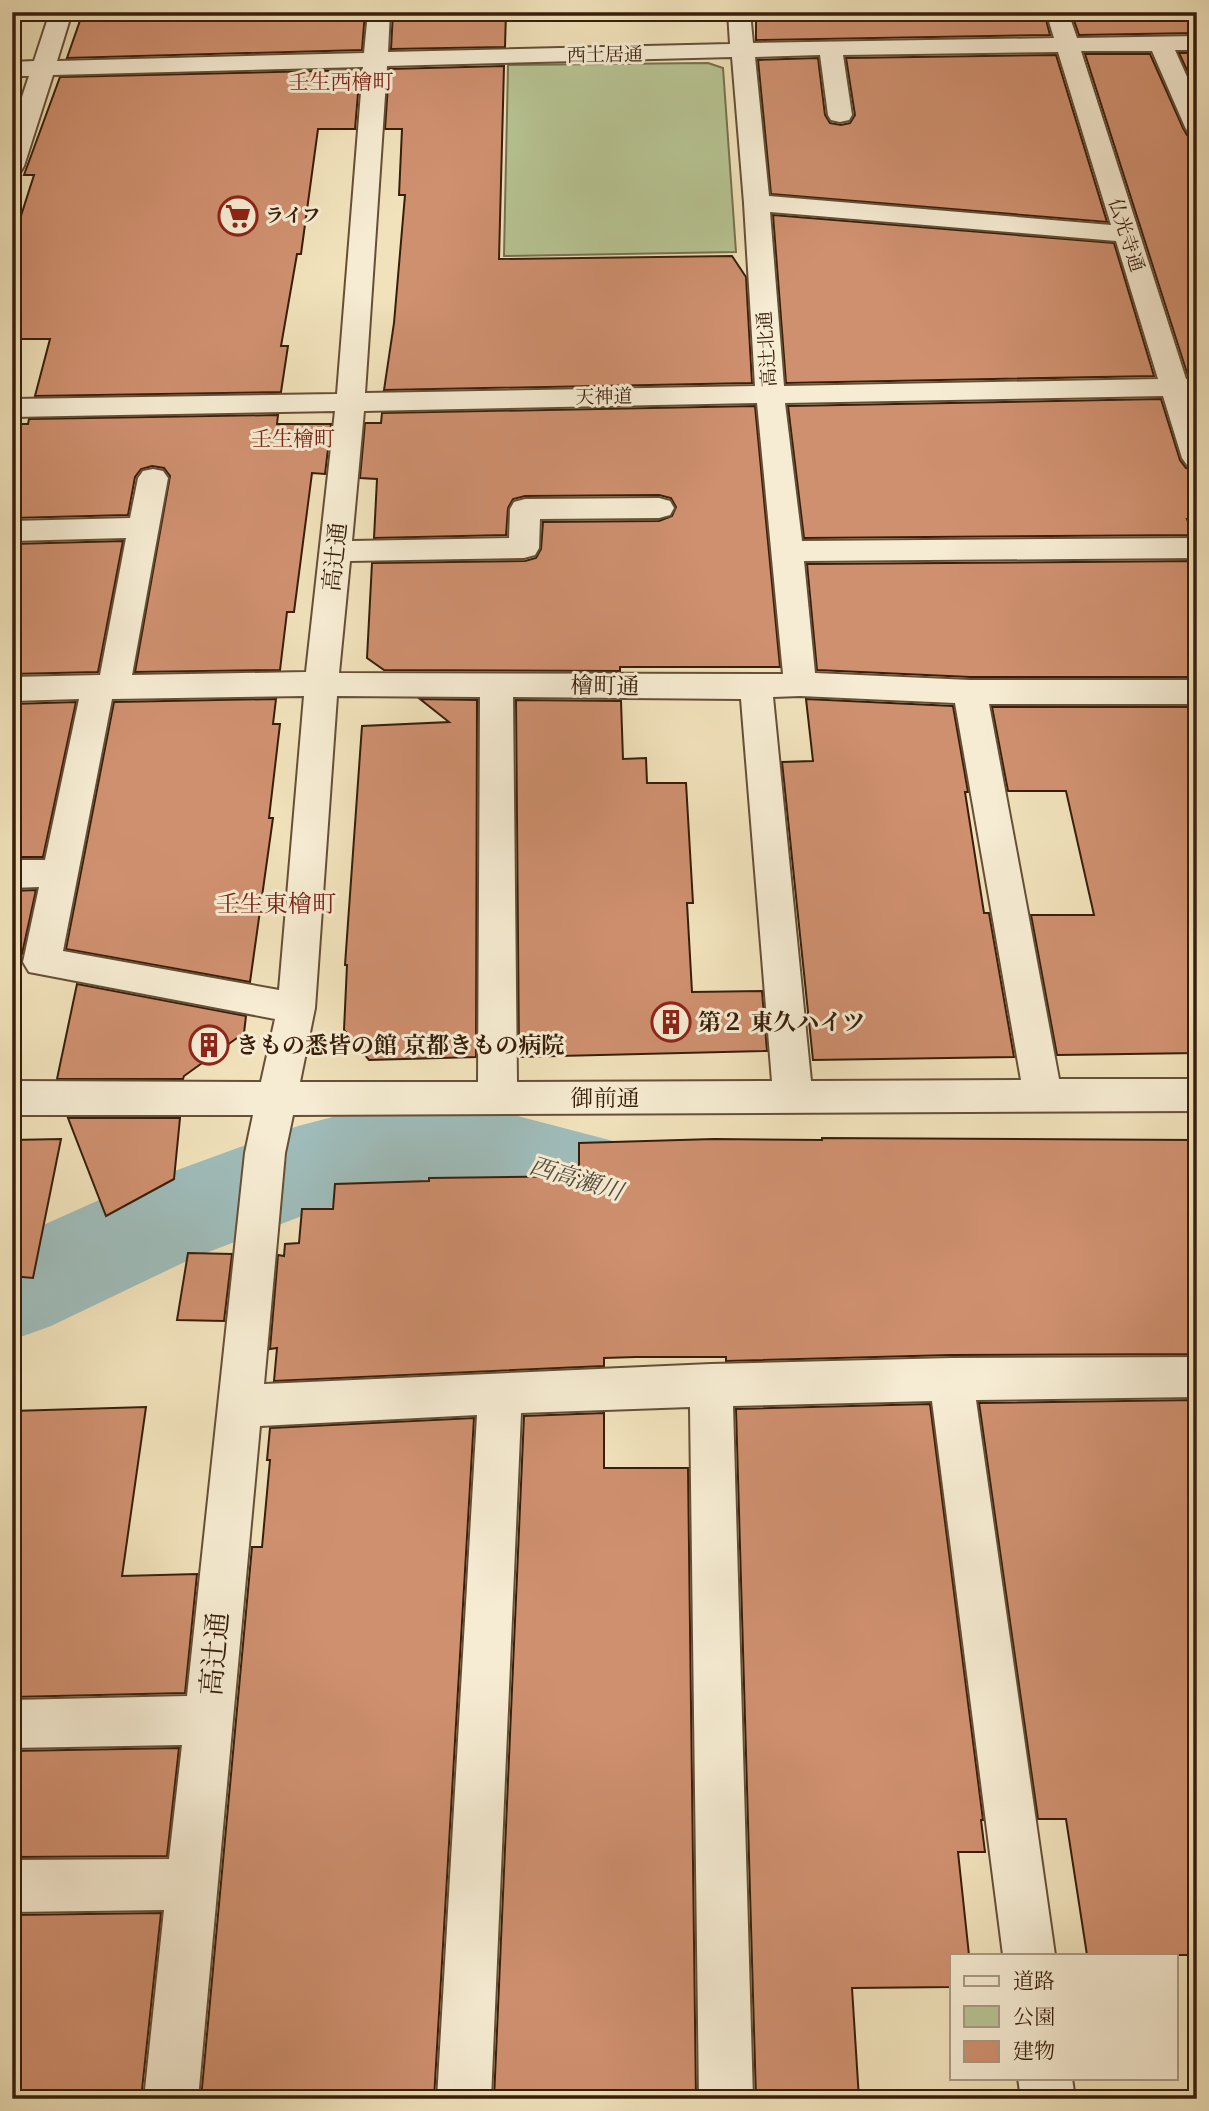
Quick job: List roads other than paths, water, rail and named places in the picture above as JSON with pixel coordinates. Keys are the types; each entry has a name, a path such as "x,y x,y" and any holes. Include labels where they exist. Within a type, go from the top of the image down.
{"street":[{"path":"12,166 61,12"},
{"name":"高辻通","path":"171,2099 258,1209 275,1099 296,1008 321,684 349,402 379,12"},
{"name":"高辻北通","path":"739,12 757,203 770,394 800,684"},
{"name":"仏光寺通","path":"1057,12 1126,234 1186,387 1197,458"},
{"name":"西土居通","path":"12,69 831,48 1197,43"},
{"path":"1161,44 1197,127"},
{"path":"831,48 840,115"},
{"path":"757,203 1126,234"},
{"name":"天神道","path":"12,408 1186,387"},
{"path":"153,478 60,873 42,962 296,1008"},
{"path":"335,551 524,548 525,509 659,508"},
{"path":"12,531 143,528"},
{"path":"788,551 1197,548"},
{"name":"檜町通","path":"12,689 321,684 756,687 800,684 970,692 1197,692"},
{"path":"496,685 498,1099"},
{"path":"756,687 793,1097"},
{"path":"970,692 1043,1096"},
{"path":"12,874 60,873"},
{"name":"御前通","path":"12,1098 498,1099 1197,1095"},
{"path":"238,1406 711,1384 951,1378 1197,1377"},
{"path":"951,1378 1028,1954"},
{"path":"711,1384 726,2099"},
{"path":"464,2099 500,1392"},
{"path":"12,1724 208,1720"},
{"path":"12,1886 192,1884"},
{"path":"1045,2080 1048,2099"}],"waterway":[{"name":"西高瀬川","path":"12,1291 155,1225 298,1171 371,1152 476,1149 617,1188 701,1233"}],"place":[{"name":"ライフ","path":"238,216"},
{"name":"第２ 東久ハイツ","path":"671,1022"},
{"name":"きもの悉皆の館 京都きもの病院","path":"209,1045"}],"district":[{"name":"壬生西檜町","path":"341,82"},
{"name":"壬生檜町","path":"293,439"},
{"name":"壬生東檜町","path":"276,904"}]}
